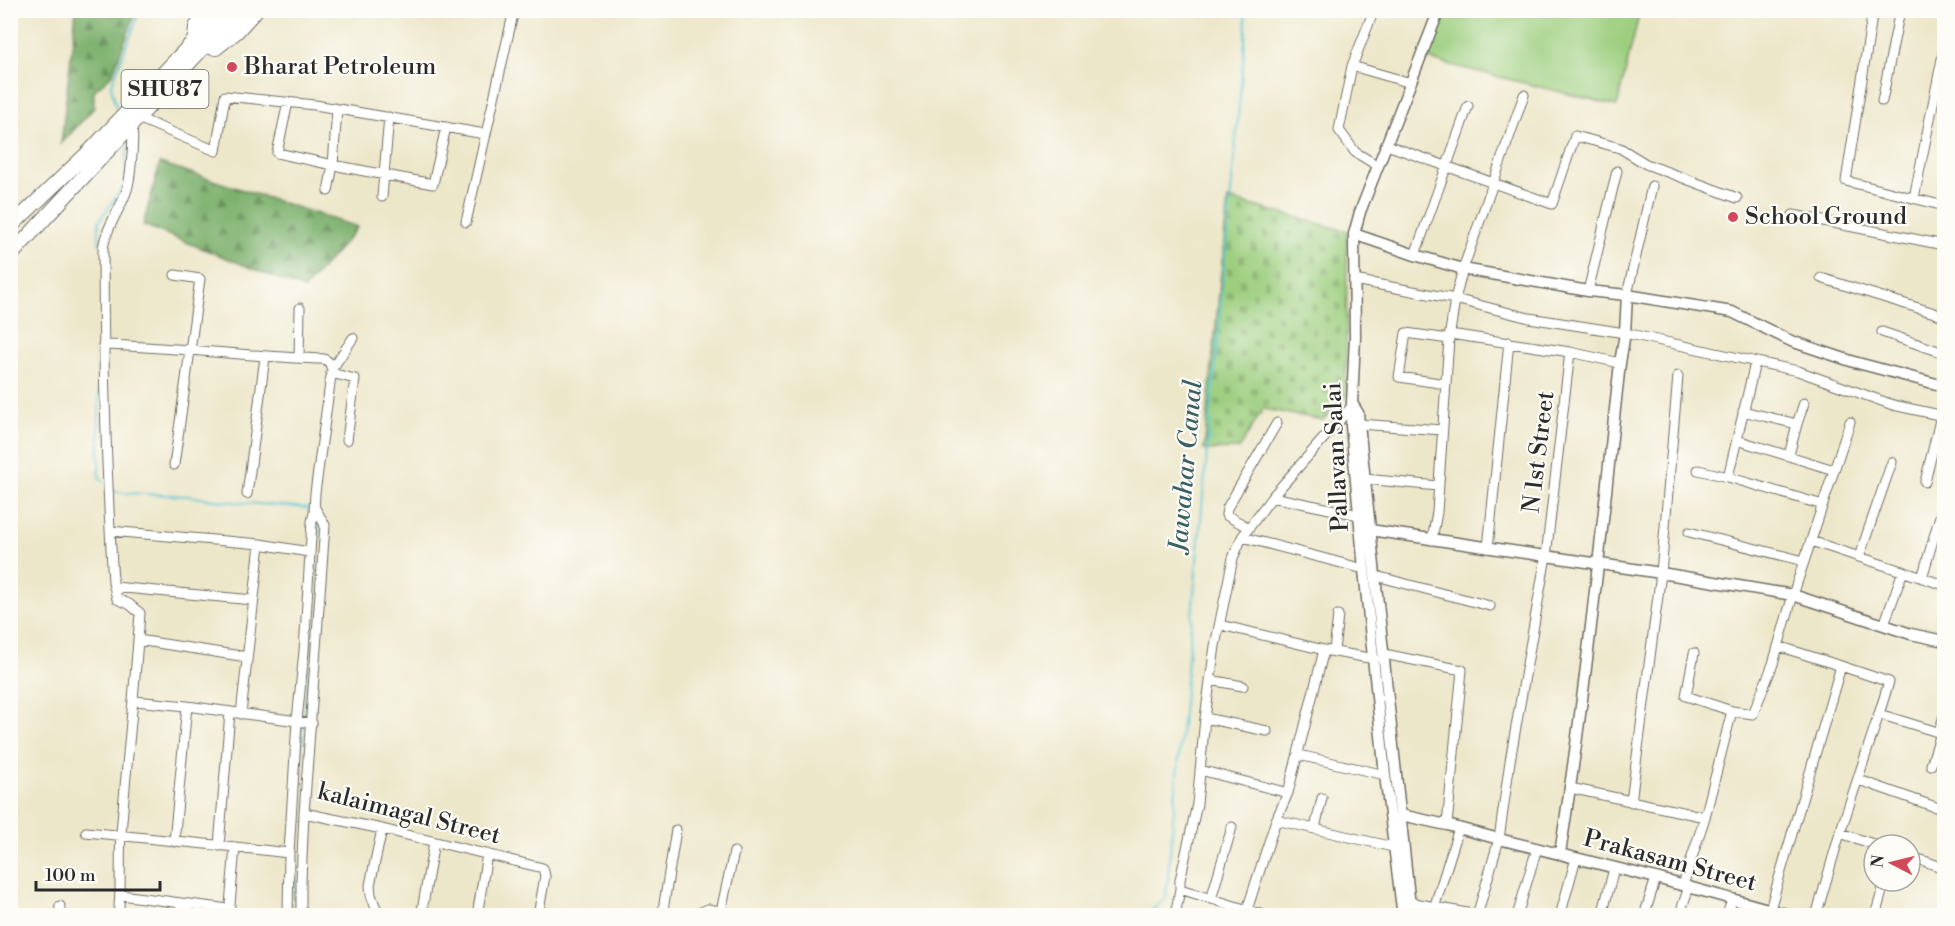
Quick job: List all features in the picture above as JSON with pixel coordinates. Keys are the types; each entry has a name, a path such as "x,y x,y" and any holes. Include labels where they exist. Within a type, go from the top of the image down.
{"main road":[{"path":"208,10 196,27 200,44 216,48 236,32 256,10"},
{"name":"SHU87","path":"200,44 223,10"},
{"name":"SHU87","path":"10,256 96,154 131,121 200,44 238,10"},
{"name":"SHU87","path":"10,227 131,121"}],"street":[{"path":"466,222 514,10"},
{"path":"1374,10 1352,66 1339,130 1355,152 1378,166"},
{"name":"Pallavan Salai","path":"1403,915 1385,775 1380,657 1364,570 1352,426 1354,234 1360,212 1439,10"},
{"path":"1873,10 1846,181 1944,206"},
{"path":"1882,101 1900,10"},
{"path":"1914,198 1944,49"},
{"path":"1352,66 1411,83"},
{"path":"1432,540 1449,336 1455,299 1463,269 1524,95"},
{"path":"118,915 121,895 121,836 135,701 140,613 129,604 117,599 114,587 107,485 103,248 105,236 127,193 134,145 131,121 216,152 225,96 337,109 485,134"},
{"path":"288,102 277,153 433,184 446,127"},
{"path":"1414,255 1468,106"},
{"path":"328,191 333,165 337,109"},
{"path":"382,197 389,117"},
{"path":"1387,145 1552,204 1575,136 1620,148 1646,164 1737,198"},
{"path":"1588,291 1617,171"},
{"path":"1560,853 1598,564 1625,333 1627,295 1652,186"},
{"path":"1793,214 1944,245"},
{"path":"1354,234 1463,269 1588,291 1732,312 1791,341 1854,362 1944,386"},
{"path":"174,465 200,279 176,275"},
{"path":"1821,278 1944,316"},
{"path":"1354,280 1455,299 1529,318 1625,333 1798,371 1893,405 1943,416 1924,482"},
{"path":"299,358 300,308"},
{"path":"1882,332 1944,353"},
{"path":"1446,384 1399,377 1406,333 1509,342 1620,363"},
{"path":"332,371 353,338"},
{"path":"1488,548 1509,342"},
{"path":"103,345 152,346 265,357 324,359 330,362 332,371"},
{"name":"N 1st Street","path":"1477,915 1499,839 1510,761 1546,556 1570,352"},
{"path":"247,494 265,357"},
{"path":"1728,477 1755,363"},
{"path":"332,371 353,378 355,382 347,440"},
{"name":"kalaimagal Street","path":"288,915 291,813 304,651 309,552 332,371"},
{"path":"1631,802 1661,573 1678,376"},
{"path":"1789,455 1804,403"},
{"path":"1175,915 1180,880 1197,804 1204,718 1210,680 1231,569 1242,537 1272,496 1353,405 1358,413 1376,576 1380,657 1401,815 1411,915"},
{"path":"1743,411 1797,424"},
{"path":"1694,653 1686,696 1732,711 1753,714 1773,664 1793,595 1850,422"},
{"path":"1249,528 1230,519 1226,515 1227,508 1277,423"},
{"path":"1359,424 1442,430"},
{"path":"1737,440 1834,470"},
{"path":"1859,557 1892,462"},
{"path":"1698,470 1822,505"},
{"path":"1365,479 1438,486"},
{"path":"1272,496 1359,515"},
{"name":"kalaimagal Street","path":"314,514 325,525 304,813 382,829 543,868 545,876 538,915"},
{"path":"1922,578 1940,530 1940,516"},
{"path":"110,531 260,544 309,552"},
{"path":"1370,531 1661,573 1793,595 1884,626 1944,641"},
{"path":"1689,532 1804,561"},
{"path":"1242,537 1364,570"},
{"path":"1810,542 1944,585"},
{"path":"241,714 260,544"},
{"path":"1884,626 1903,572"},
{"path":"1376,576 1490,606"},
{"path":"114,587 253,600"},
{"path":"1247,910 1276,820 1288,793 1338,615"},
{"path":"1221,625 1329,650 1462,670 1447,825"},
{"path":"138,640 247,657"},
{"path":"1778,646 1889,682 1816,915"},
{"path":"1769,913 1841,666"},
{"path":"1210,680 1243,686"},
{"path":"135,701 310,722"},
{"path":"174,842 187,706"},
{"path":"1679,915 1732,711"},
{"path":"219,846 230,712"},
{"path":"1879,714 1942,733"},
{"path":"1931,765 1942,733 1944,716"},
{"path":"1204,718 1267,731"},
{"path":"1299,755 1385,775"},
{"path":"1200,770 1288,793"},
{"path":"1859,780 1944,810"},
{"path":"1570,788 1705,817"},
{"path":"1315,828 1322,798"},
{"path":"304,813 301,880 301,908 304,915"},
{"name":"Prakasam Street","path":"1401,815 1656,878 1733,899 1769,913 1793,915"},
{"path":"1276,820 1393,847"},
{"path":"1211,899 1232,827"},
{"path":"1435,905 1459,828"},
{"path":"379,915 371,895 370,885 382,829"},
{"path":"662,915 676,831"},
{"path":"86,832 289,853"},
{"path":"1840,833 1862,840"},
{"path":"422,915 434,842"},
{"path":"121,895 229,912 235,848"},
{"path":"1517,915 1537,848"},
{"path":"721,911 734,852"},
{"path":"477,915 487,854"},
{"path":"1560,915 1576,858"},
{"path":"1922,860 1944,868"},
{"path":"1602,915 1614,868"},
{"path":"1644,915 1656,878"},
{"path":"1180,889 1267,915"},
{"path":"1875,915 1881,893"},
{"path":"1726,915 1733,899"},
{"path":"1409,902 1435,905 1477,915"},
{"path":"180,915 181,903"},
{"path":"1225,915 1228,905"},
{"path":"700,915 704,909 745,915"}],"green space":[{"path":"1446,10 1640,11 1617,106 1427,59"},
{"path":"76,11 136,11 112,75 94,91 94,108 61,144"},
{"path":"160,163 358,227 304,289 143,225"},
{"path":"1228,199 1347,231 1346,397 1323,420 1263,409 1239,449 1204,450"}],"waterway":[{"path":"116,107 111,86 140,10"},
{"name":"Jawahar Canal","path":"1146,916 1166,897 1246,30 1245,10"},
{"path":"126,169 127,145"},
{"path":"99,244 99,221 124,186"},
{"path":"99,352 99,477 105,482"},
{"path":"111,488 113,491 124,493 188,496 308,508 310,512"},
{"path":"304,719 319,526 315,520"},
{"path":"295,916 296,820 303,725"}],"place":[{"name":"Bharat Petroleum","path":"232,67"},
{"name":"School Ground","path":"1733,217"}]}
